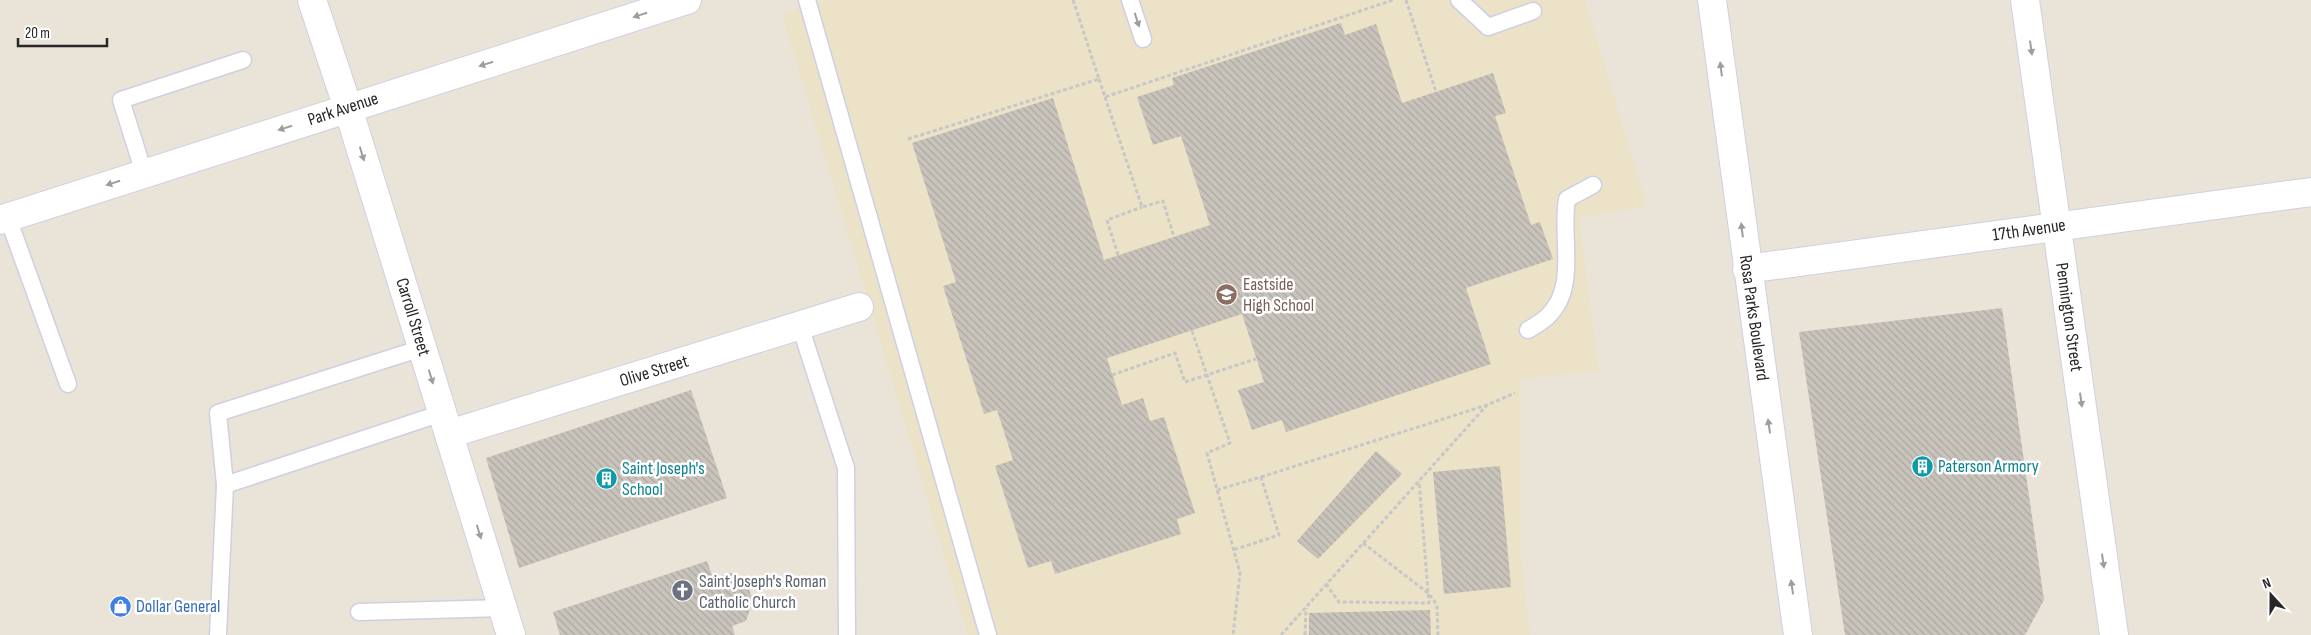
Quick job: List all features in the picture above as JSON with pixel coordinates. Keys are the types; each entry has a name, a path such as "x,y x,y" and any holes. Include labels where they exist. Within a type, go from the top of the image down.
{"street":[{"name":"Carroll Street","path":"312,0 348,108 511,635"},
{"name":"Park Avenue","path":"4,219 687,0"},
{"name":"Rosa Parks Boulevard","path":"1712,0 1798,635"},
{"name":"Pennington Street","path":"2024,0 2114,635"},
{"name":"17th Avenue","path":"1747,269 2311,192"},
{"name":"Olive Street","path":"445,424 800,326 859,307"}],"lane":[{"path":"807,0 988,635"},
{"path":"1130,0 1143,39"},
{"path":"1459,0 1488,27 1533,11"},
{"path":"144,173 121,100 243,60"},
{"path":"1528,330 1548,317 1559,300 1566,278 1565,210 1567,199 1593,185"},
{"path":"4,219 68,384"},
{"path":"800,326 846,468 847,635"},
{"path":"218,635 225,485 218,413 422,348"},
{"path":"225,485 445,424"},
{"path":"359,612 503,608"}],"path":[{"path":"1072,0 1142,208"},
{"path":"1105,97 1393,0"},
{"path":"1406,0 1436,92"},
{"path":"908,139 1099,79"},
{"path":"1118,255 1107,220 1163,201 1174,237"},
{"path":"1192,331 1230,443 1207,453 1240,573 1233,635"},
{"path":"1112,375 1175,353 1184,382 1256,359"},
{"path":"1217,490 1487,405 1515,393"},
{"path":"1281,635 1487,405"},
{"path":"1234,550 1279,535 1261,477"},
{"path":"1326,584 1339,602 1428,603 1419,481"},
{"path":"1363,543 1428,593 1437,605 1438,635"},
{"path":"1305,635 1306,607"}],"shaded area":[{"name":"Eastside High School","path":"828,0 1585,0 1647,206 1579,218 1599,371 1521,379 1521,557 1530,635 968,635 782,14"}],"building":[{"path":"1341,23 1345,35 1376,24 1402,103 1493,73 1506,113 1495,116 1531,225 1540,222 1553,259 1466,288 1491,364 1286,432 1282,420 1252,430 1238,390 1264,382 1242,314 1107,358 1122,405 1143,398 1150,421 1164,417 1195,513 1177,519 1181,534 1055,574 1051,561 1028,568 995,466 1013,460 997,410 984,414 943,286 956,282 912,143 1053,98 1104,260 1210,225 1181,136 1153,145 1137,97 1174,85 1172,78"},
{"name":"Paterson Armory","path":"2002,308 2044,600 2025,635 1845,635 1799,332"},
{"name":"Saint Joseph's School","path":"691,390 727,498 519,568 486,458"},
{"path":"1376,451 1402,474 1318,559 1297,541"},
{"path":"1500,466 1511,587 1444,594 1433,472"},
{"name":"Saint Joseph's Roman Catholic Church","path":"707,561 713,578 731,573 746,581 753,601 746,621 732,626 735,635 560,635 553,612"},
{"path":"1430,610 1431,635 1309,635 1309,613"}],"place":[{"name":"Eastside High School","path":"1227,294"},
{"name":"Paterson Armory","path":"1922,466"},
{"name":"Saint Joseph's School","path":"606,478"},
{"name":"Saint Joseph's Roman Catholic Church","path":"683,591"},
{"name":"Dollar General","path":"120,606"}]}
